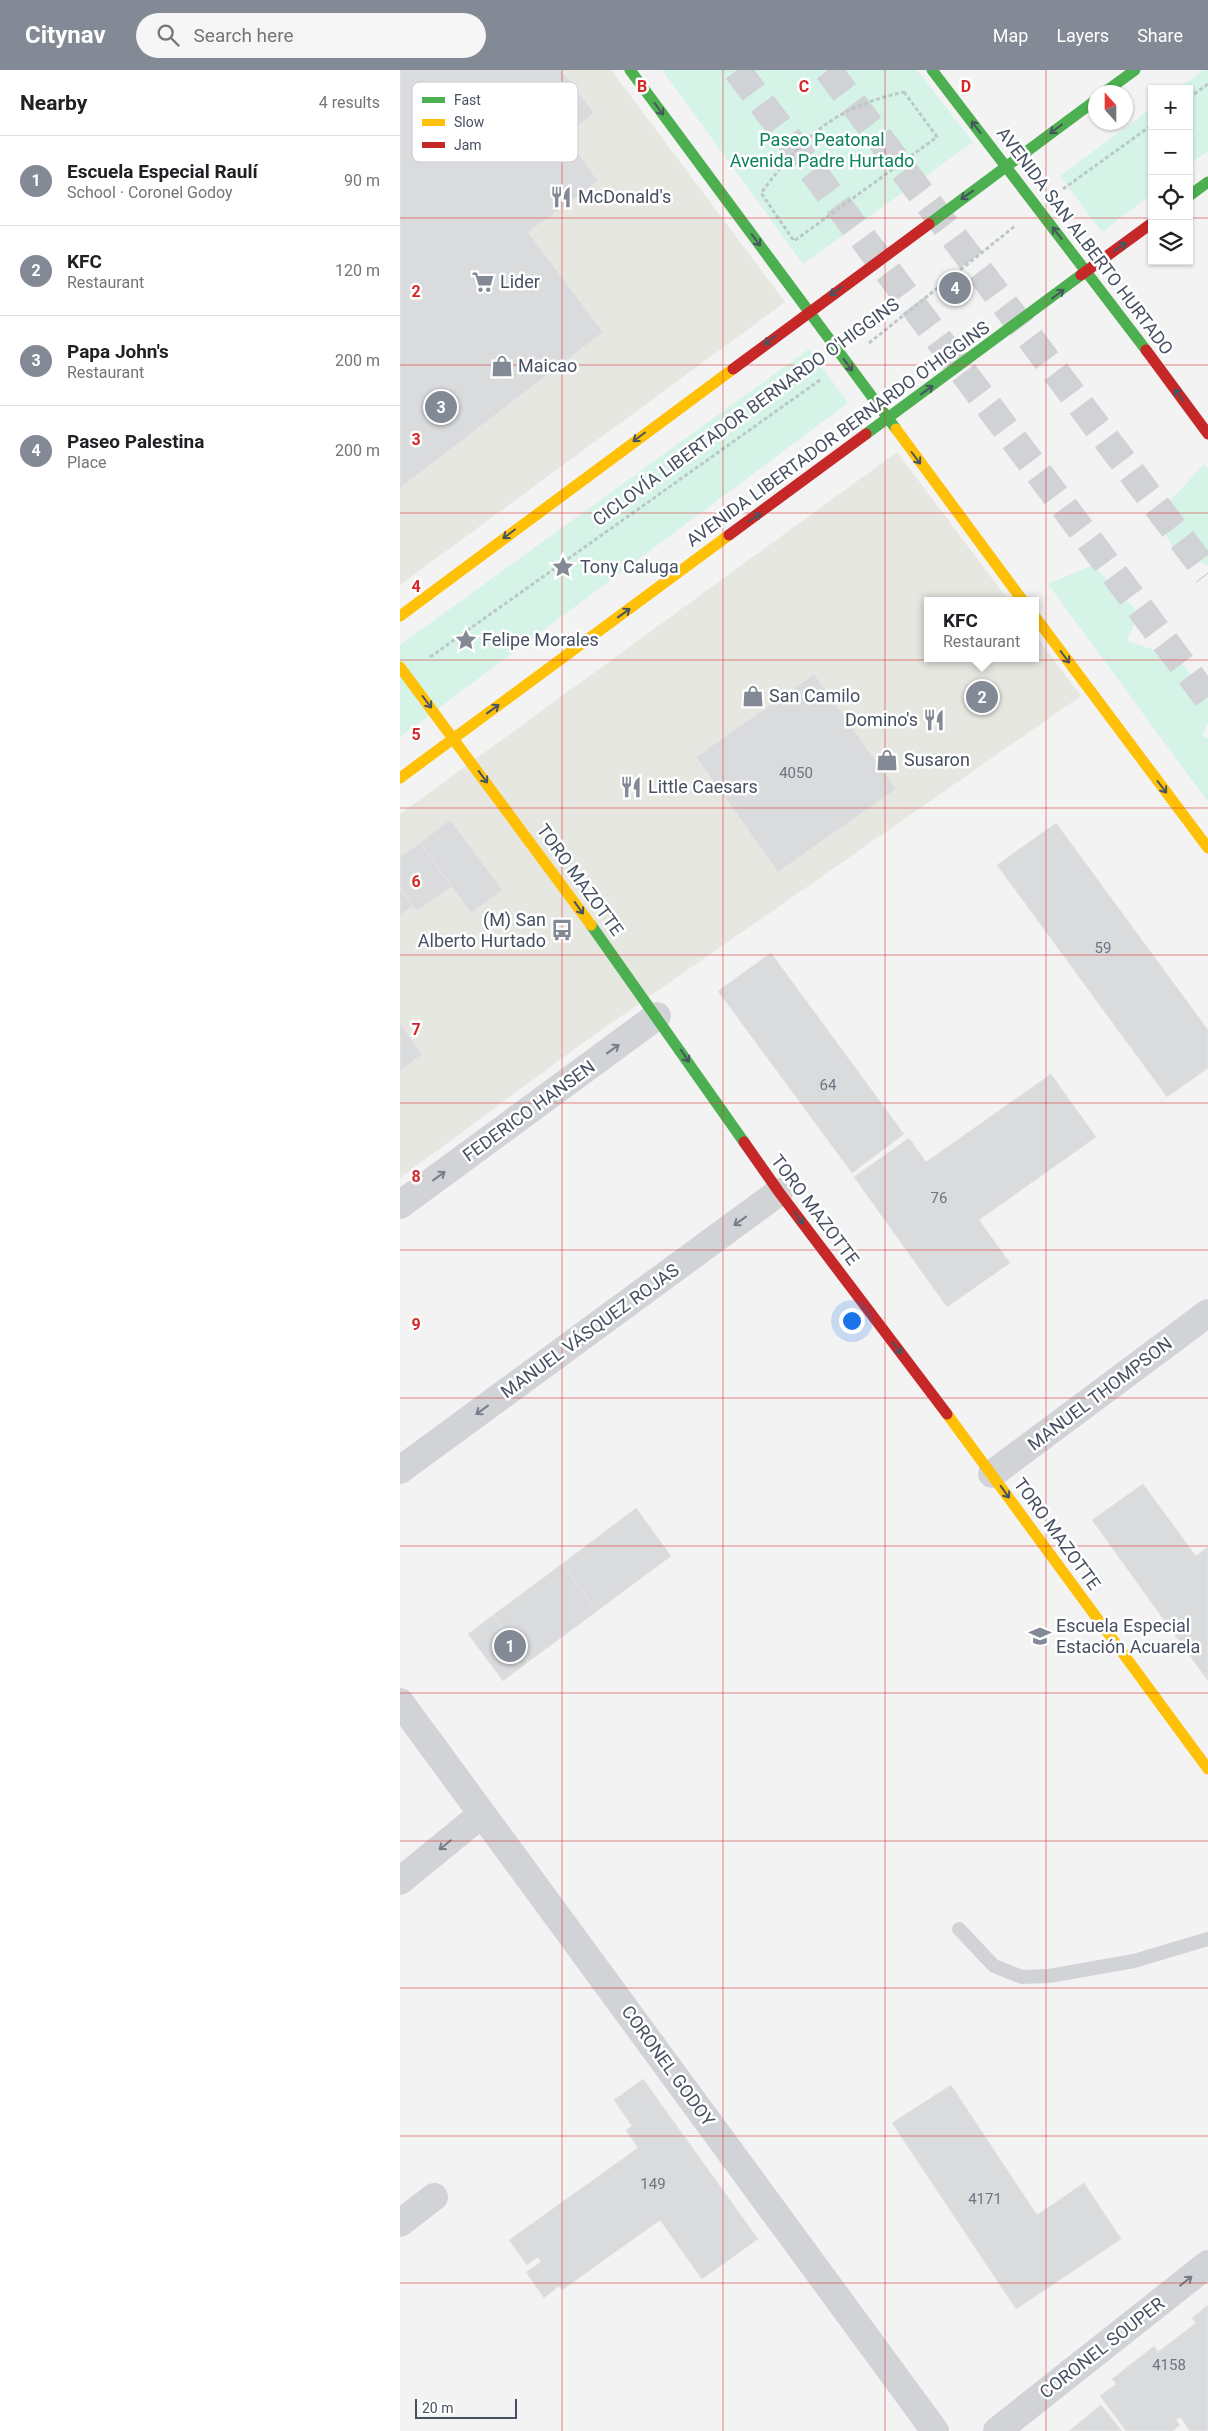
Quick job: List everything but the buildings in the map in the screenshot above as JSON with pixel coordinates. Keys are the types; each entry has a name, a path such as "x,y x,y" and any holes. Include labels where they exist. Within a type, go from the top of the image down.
{"main road":[{"path":"630,70 1020,597"},
{"name":"AVENIDA SAN ALBERTO HURTADO","path":"932,70 1087,271 1208,434"},
{"path":"1115,85 1135,70"},
{"path":"400,616 1088,106"},
{"path":"1193,193 1208,182"},
{"name":"AVENIDA LIBERTADOR BERNARDO O'HIGGINS","path":"400,778 1148,226"},
{"path":"1039,622 1208,848"},
{"name":"TORO MAZOTTE","path":"403,670 657,1016 779,1192 992,1474 1208,1770"}],"street":[{"name":"FEDERICO HANSEN","path":"400,1205 657,1016"},
{"name":"MANUEL VÁSQUEZ ROJAS","path":"400,1470 779,1192"},
{"name":"MANUEL THOMPSON","path":"992,1474 1208,1313"},
{"name":"CORONEL GODOY","path":"400,1702 935,2431"},
{"path":"400,1881 482,1814"},
{"path":"400,2223 434,2197"},
{"name":"CORONEL SOUPER","path":"996,2431 1208,2264"}],"lane":[{"path":"960,1930 994,1966 1022,1977 1048,1976 1134,1961 1208,1939"}],"path":[{"path":"1193,95 1208,84"},
{"path":"904,92 938,136 794,241 761,193 784,162 822,126 840,114 880,97 904,92"},
{"name":"CICLOVÍA LIBERTADOR BERNARDO O'HIGGINS","path":"403,670 845,362 1038,208 1148,128"}],"shaded area":[{"path":"400,70 611,70 785,302 400,585"},
{"path":"897,452 1006,597 924,597 924,662 1039,662 1039,640 1081,696 587,1040 400,1178 400,814"}],"green space":[{"name":"Paseo Peatonal Avenida Padre Hurtado","path":"662,70 917,70 973,142 803,264"},
{"path":"1203,70 1208,70 1208,151 1193,162 1193,85 1183,85"},
{"path":"1148,111 1148,197 1102,232 1060,176 1122,130 1133,130 1133,122"},
{"path":"809,349 848,403 400,737 400,645"},
{"path":"1204,464 1208,470 1208,566 1186,555 1182,563 1155,517"},
{"path":"1093,565 1139,613 1127,641 1176,657 1208,695 1208,722 1202,736 1208,738 1208,802 1048,584"}],"tunnel":[{"path":"737,70 1208,699"},
{"path":"828,70 1208,574"}],"traffic: fast":[{"path":"630,70 896,429"},
{"path":"932,70 1146,350"},
{"path":"1115,85 1135,70"},
{"path":"929,224 1088,106"},
{"path":"1193,193 1208,182"},
{"path":"866,434 1081,275"},
{"path":"591,925 744,1142"}],"traffic: slow":[{"path":"400,616 733,369"},
{"path":"896,429 1020,597"},
{"path":"400,778 729,535"},
{"path":"1039,622 1208,848"},
{"path":"400,667 591,925"},
{"path":"947,1414 1208,1769"}],"traffic: jam":[{"path":"733,369 929,224"},
{"path":"1081,275 1148,226"},
{"path":"1146,350 1208,434"},
{"path":"729,535 866,434"},
{"path":"744,1142 779,1192 947,1414"}],"place":[{"name":"McDonald's","path":"561,197"},
{"name":"Lider","path":"483,282"},
{"name":"Paseo Palestina","path":"955,288"},
{"name":"Maicao","path":"502,366"},
{"name":"Papa John's","path":"441,407"},
{"name":"Tony Caluga","path":"563,567"},
{"name":"Felipe Morales","path":"466,640"},
{"name":"San Camilo","path":"753,696"},
{"name":"KFC","path":"982,697"},
{"name":"Domino's","path":"934,720"},
{"name":"Susaron","path":"887,760"},
{"name":"Little Caesars","path":"631,787"},
{"name":"(M) San Alberto Hurtado","path":"562,930"},
{"name":"Escuela Especial Estación Acuarela","path":"1040,1636"},
{"name":"Escuela Especial Raulí","path":"510,1646"}]}
